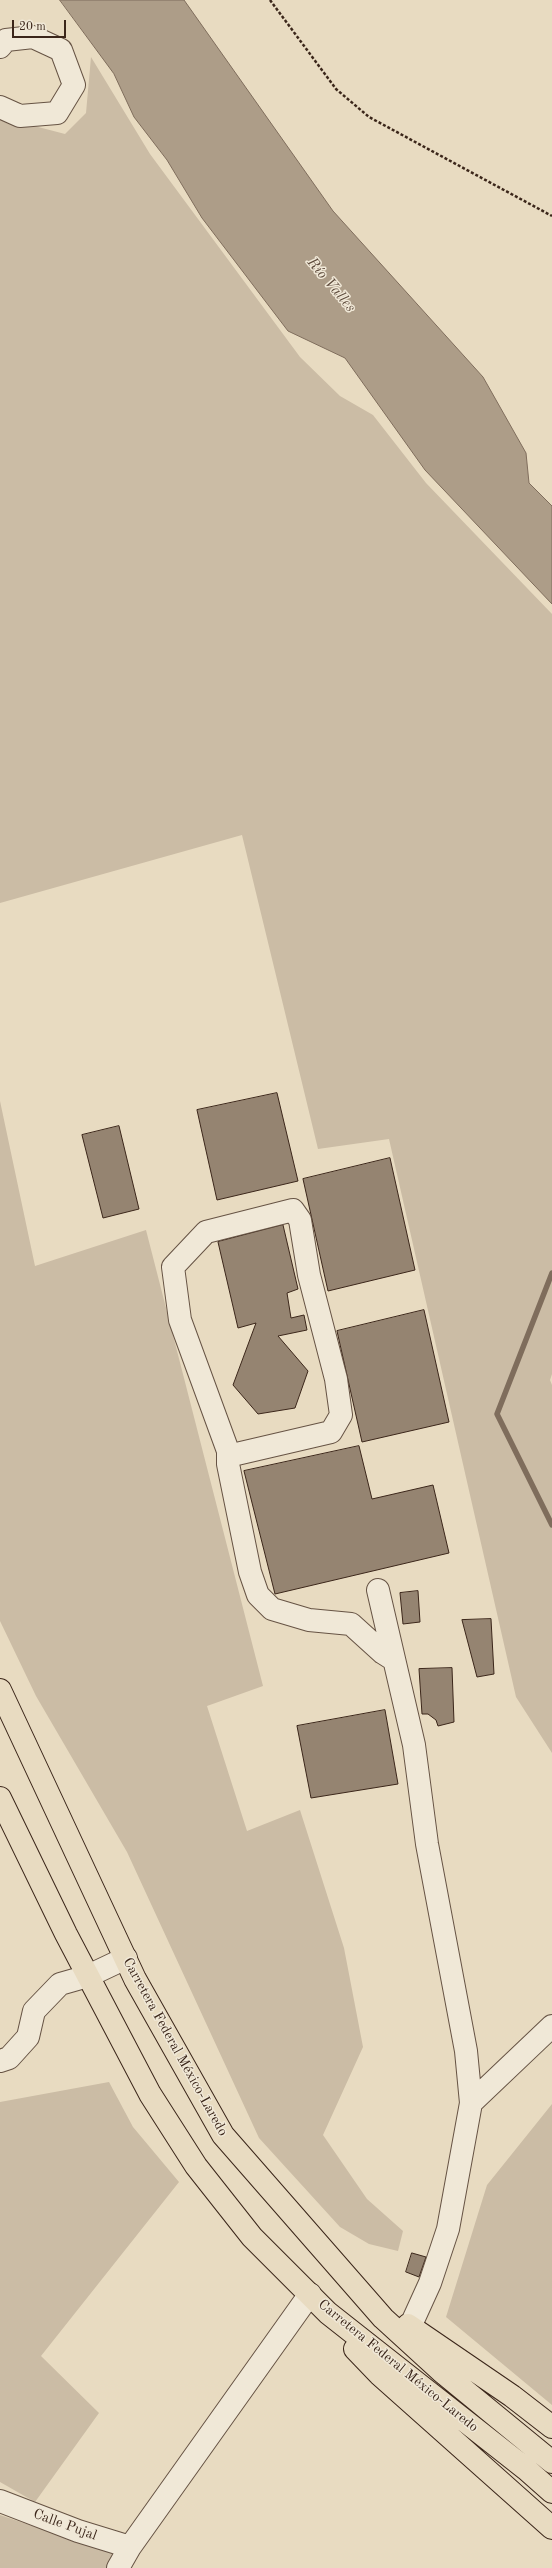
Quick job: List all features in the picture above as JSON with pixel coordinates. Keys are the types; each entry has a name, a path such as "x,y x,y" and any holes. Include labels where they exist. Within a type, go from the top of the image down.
{"main road":[{"name":"Carretera Federal México-Laredo","path":"0,1690 126,1958 223,2135 350,2283 384,2318 441,2371 552,2462"},
{"name":"Carretera Federal México-Laredo","path":"0,1798 88,1976 150,2094 196,2166 252,2237 328,2313 526,2469 552,2492"},
{"path":"350,2283 410,2327 512,2396 552,2427"},
{"path":"328,2313 351,2344 379,2374 552,2528"}],"street":[{"path":"0,47 6,40 33,37 61,50 74,85 58,113 20,116 0,107"},
{"path":"228,1456 331,1432 341,1415 336,1379 309,1275 300,1220 293,1210 206,1232 173,1268 180,1320 228,1451 228,1456 250,1572 258,1595 272,1608 309,1620 352,1624 383,1653 394,1660"},
{"path":"378,1590 414,1745 427,1844 466,2051 470,2102 448,2229 430,2283 410,2327"},
{"path":"0,2061 9,2058 28,2037 34,2010 60,1984 88,1976 126,1958"},
{"path":"470,2102 552,2026"},
{"path":"118,2568 130,2547 310,2294"},
{"name":"Calle Pujal","path":"0,2501 78,2531 130,2547"}],"path":[{"path":"270,0 336,90 369,116 552,216"}],"shaded area":[{"path":"91,57 150,154 300,357 340,396 373,415 426,483 552,614 552,1374 550,1380 552,1385 552,1753 516,1697 389,1139 318,1149 242,835 0,903 0,117 65,134 86,113"},
{"path":"0,1101 35,1266 146,1230 263,1686 207,1706 247,1831 300,1810 344,1948 363,2047 323,2135 367,2199 403,2231 398,2251 369,2244 340,2227 259,2138 127,1852 36,1696 0,1621"},
{"path":"109,2082 133,2127 179,2182 41,2356 99,2413 35,2502 0,2482 0,2102"},
{"path":"552,2104 552,2405 446,2317 487,2185"},
{"path":"0,2515 116,2554 106,2568 0,2568"}],"water":[{"name":"Río Valles","path":"60,0 184,0 333,211 483,377 526,453 529,483 552,506 552,604 425,470 345,358 288,331 202,218 167,160 134,117 114,74"}],"building":[{"path":"277,1093 298,1181 217,1200 197,1110"},
{"path":"119,1126 139,1209 103,1218 82,1135"},
{"path":"390,1158 415,1270 328,1291 303,1179"},
{"path":"283,1225 298,1289 287,1293 291,1318 304,1315 307,1330 278,1336 308,1371 295,1408 258,1414 233,1385 256,1323 238,1328 218,1242"},
{"path":"424,1310 449,1422 362,1442 337,1331"},
{"path":"359,1446 372,1499 433,1485 449,1553 275,1594 244,1471"},
{"path":"418,1591 420,1622 403,1624 400,1593"},
{"path":"491,1619 494,1674 477,1677 462,1620"},
{"path":"452,1668 454,1722 438,1726 436,1720 428,1714 422,1714 419,1669"},
{"path":"385,1710 398,1784 311,1798 297,1726"},
{"path":"412,2253 426,2257 419,2277 406,2272"}],"waterway":[{"path":"552,1273 497,1414 552,1525"}]}
